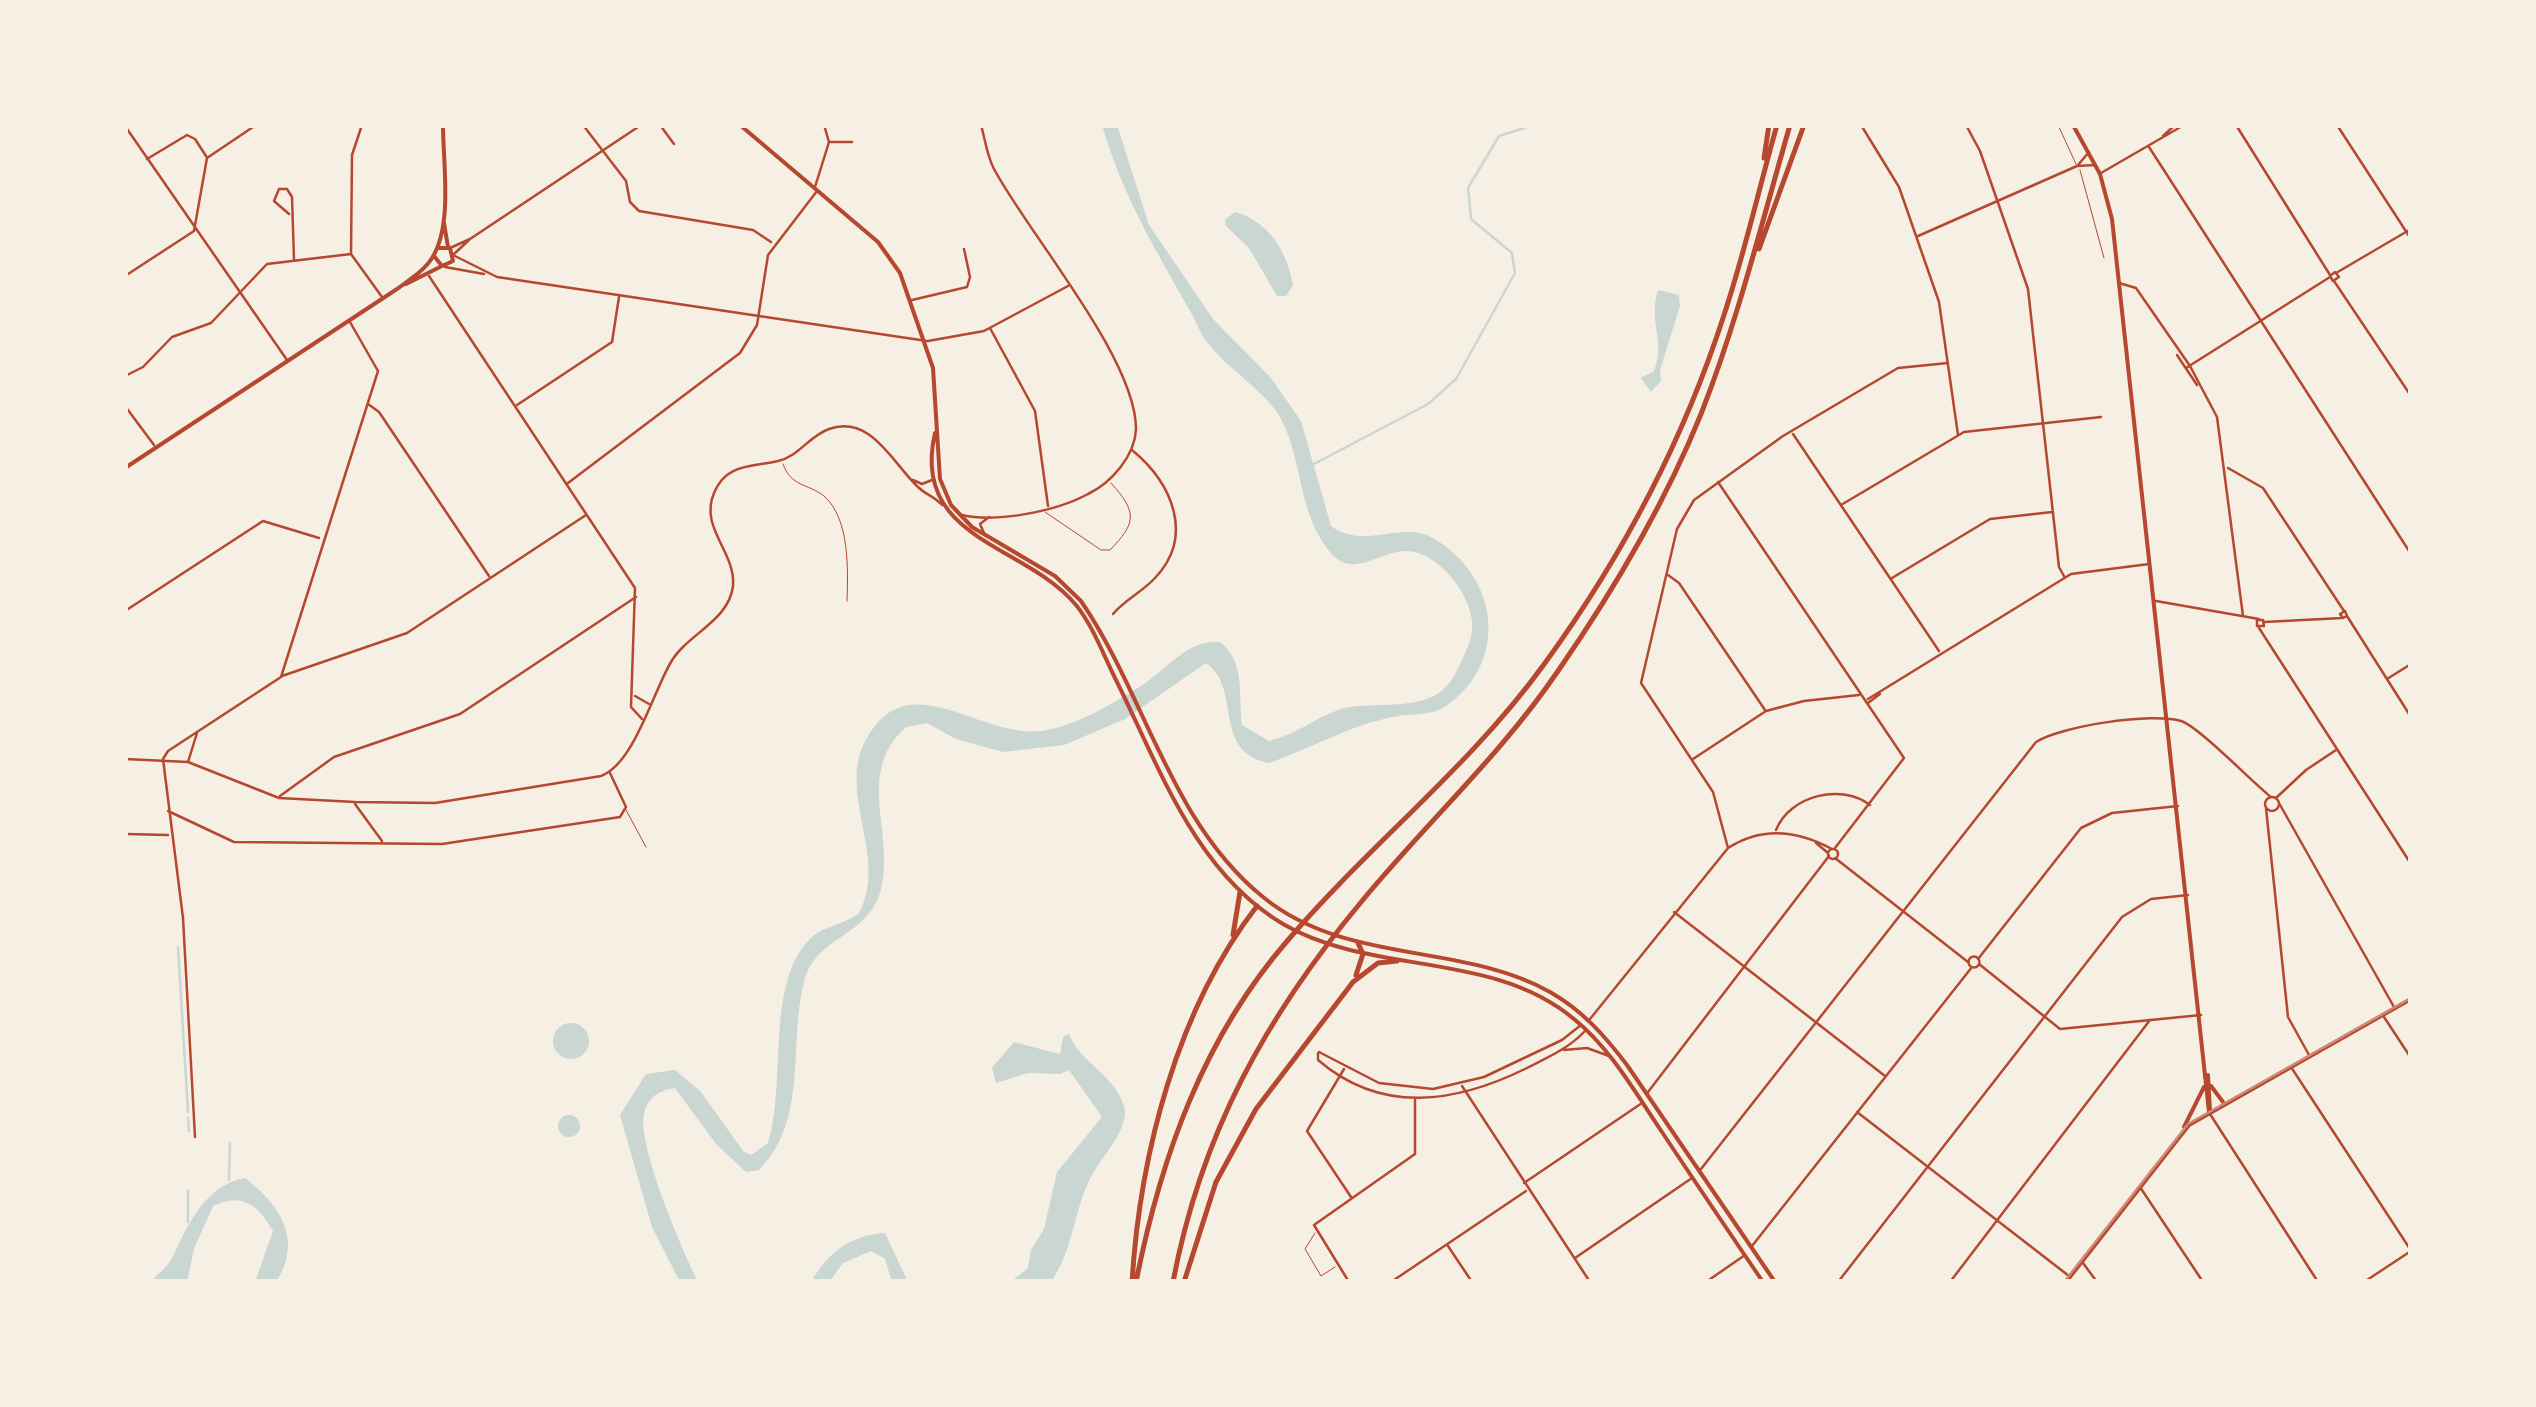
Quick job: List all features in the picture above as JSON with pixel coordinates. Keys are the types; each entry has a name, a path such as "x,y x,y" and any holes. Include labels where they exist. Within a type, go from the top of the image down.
{"highway":[{"path":"1762,176 1769,125"},
{"path":"1134,1282 1150,1213 1180,1119 1212,1052 1256,980 1312,914 1435,794 1510,709 1615,557 1697,388 1725,313 1777,125"},
{"path":"1745,286 1790,125"},
{"path":"1173,1282 1204,1160 1255,1048 1291,991 1362,901 1545,690 1621,576 1656,513 1700,416 1804,125"},
{"path":"1230,943 1240,892"},
{"path":"1134,1282 1146,1172 1168,1092 1190,1026 1230,943 1258,907"},
{"path":"1353,982 1363,954 1358,942"},
{"path":"1184,1282 1200,1224 1225,1163 1265,1096 1353,982 1378,963 1398,962"}],"main road":[{"path":"397,289 438,248 443,218 443,125"},
{"path":"740,125 889,254 927,341 933,368 940,479 957,513 1070,588 1111,653 1192,814 1219,852 1265,899 1305,923 1358,942 1522,979 1554,994 1589,1020 1647,1093 1774,1282"},
{"path":"2073,125 2100,174 2110,208 2209,1112"},
{"path":"125,468 397,289 444,266 454,255 443,218"},
{"path":"438,248 449,247"},
{"path":"434,256 444,266"},
{"path":"936,429 934,478 942,504 960,525 1057,586 1088,623 1156,760 1213,862 1240,892 1307,936 1363,954 1519,988 1580,1025 1611,1057 1763,1282"},
{"path":"1213,862 1219,852"},
{"path":"1258,907 1265,899"},
{"path":"2178,1136 2209,1112 2411,1000"},
{"path":"1580,1025 1589,1020"},
{"path":"1586,1030 1589,1020"},
{"path":"2208,1079 2216,1098 2227,1103"},
{"path":"2068,1279 2178,1136 2208,1079"},
{"path":"1666,1138 1673,1132"}],"street":[{"path":"207,158 256,125"},
{"path":"362,125 352,155 352,254 383,298"},
{"path":"582,125 604,150 639,211 754,230 774,244"},
{"path":"490,275 454,255 470,239 641,125"},
{"path":"660,125 674,144"},
{"path":"567,484 735,359 758,318 774,244 816,190 830,142 824,125"},
{"path":"957,513 991,516 1075,501 1109,481 1131,449 1136,430 1122,378 1070,284 992,166 981,125"},
{"path":"1861,125 1896,181 1941,309 1958,435"},
{"path":"1966,125 1998,201 2028,289 2065,578"},
{"path":"2100,174 2162,138 2175,126 2184,125"},
{"path":"2236,125 2411,396"},
{"path":"2338,125 2409,230 2411,239"},
{"path":"125,126 194,231 288,361"},
{"path":"125,276 194,231 207,158 195,138 187,135 147,159"},
{"path":"830,142 852,142"},
{"path":"2148,146 2411,554"},
{"path":"2077,166 2089,152"},
{"path":"1916,236 2077,166 2096,166"},
{"path":"289,214 274,201 279,189 292,194 289,214 294,262"},
{"path":"2188,367 2409,230"},
{"path":"449,247 470,239"},
{"path":"912,300 967,288 970,277 964,249"},
{"path":"125,376 142,367 172,337 211,323 262,266 352,254"},
{"path":"444,266 620,297 927,341 990,328 1070,284"},
{"path":"428,274 635,588 632,712 642,718"},
{"path":"2119,283 2134,286 2218,417 2243,616"},
{"path":"516,405 612,342 620,297"},
{"path":"280,676 378,366 349,321"},
{"path":"990,328 1035,411 1046,508"},
{"path":"1728,848 1714,792 1641,685 1684,514 1717,481 1791,431 1902,366 1947,360"},
{"path":"368,404 379,412 490,577"},
{"path":"125,406 156,448"},
{"path":"1841,505 1958,435 2101,417"},
{"path":"125,759 188,762 280,798 355,802 435,802 610,773 624,760 679,650 724,610 732,592 732,567 711,526 709,511 716,488 738,467 782,460 826,430 852,428 877,440 912,479 942,504"},
{"path":"1791,431 1940,652"},
{"path":"1114,614 1168,563 1176,537 1175,506 1146,462 1131,449"},
{"path":"2226,468 2264,488 2411,717"},
{"path":"912,479 926,484 934,478"},
{"path":"1647,1093 1904,760 1717,481"},
{"path":"1890,579 1990,519 2054,512"},
{"path":"163,758 280,676 407,633 586,515"},
{"path":"988,536 980,524 991,516"},
{"path":"125,611 263,521 322,539"},
{"path":"1867,702 1940,652 2065,578 2151,564"},
{"path":"1666,574 1679,583 1766,711"},
{"path":"280,798 334,757 460,714 636,598"},
{"path":"2155,601 2243,616 2261,624 2343,615"},
{"path":"2261,624 2266,638 2411,864"},
{"path":"2387,679 2411,664"},
{"path":"634,694 649,704"},
{"path":"1692,760 1766,711 1861,694"},
{"path":"1700,1170 2036,742 2069,729 2168,720 2186,724 2277,802 2395,1008"},
{"path":"188,762 198,732"},
{"path":"2268,810 2306,770 2337,749"},
{"path":"163,758 169,834 183,922 195,1136"},
{"path":"168,811 234,842 442,844 620,816 626,810 610,773"},
{"path":"2258,788 2268,810 2266,827 2288,1017 2310,1056"},
{"path":"1776,832 1789,810 1810,799 1851,794 1870,806"},
{"path":"355,802 356,809 383,843"},
{"path":"2265,802 2277,802"},
{"path":"1751,1247 2080,828 2112,813 2178,806"},
{"path":"1589,1020 1728,848 1750,836 1776,832 1811,839 1834,854 2064,1029 2201,1015"},
{"path":"125,834 169,834"},
{"path":"1838,1282 2122,917 2152,899 2188,894"},
{"path":"1673,912 1885,1076"},
{"path":"2383,1015 2411,1058"},
{"path":"1950,1282 2150,1020"},
{"path":"2140,1021 2141,1036"},
{"path":"1580,1025 1562,1040 1462,1085 1408,1089 1345,1068 1324,1052 1318,1053 1318,1060 1370,1091 1415,1100 1465,1094 1562,1050 1586,1030"},
{"path":"1562,1050 1587,1048 1611,1057"},
{"path":"2291,1067 2411,1251 2364,1282"},
{"path":"1345,1068 1307,1131 1352,1197"},
{"path":"1462,1085 1590,1282"},
{"path":"1349,1282 1314,1233 1317,1221 1416,1154 1415,1100"},
{"path":"1523,1184 1642,1102"},
{"path":"1857,1112 2068,1279"},
{"path":"2209,1112 2318,1282"},
{"path":"1574,1259 1693,1178"},
{"path":"2140,1186 2203,1282"},
{"path":"1392,1282 1528,1190"},
{"path":"1447,1244 1472,1282"},
{"path":"1706,1282 1745,1255"},
{"path":"2082,1261 2096,1282"}],"lane":[{"path":"2058,125 2086,181 2104,258"},
{"path":"782,460 792,481 821,494 831,505 848,558 847,601"},
{"path":"1046,508 1101,550 1110,550 1132,528 1133,519 1109,481"},
{"path":"626,810 646,847"},
{"path":"1314,1233 1305,1250 1321,1276 1338,1266"}],"shaded area":[{"path":"1102,125 1117,125 1149,225 1213,319 1271,378 1301,421 1331,526 1357,536 1421,533 1455,554 1472,574 1483,597 1488,621 1487,645 1479,668 1465,690 1443,708 1363,725 1269,763 1251,757 1240,746 1233,733 1223,688 1206,663 1125,719 1064,745 1003,752 956,739 927,723 906,727 891,744 879,782 882,885 867,916 820,953 804,982 791,1105 775,1150 759,1170 746,1172 716,1144 675,1088 657,1094 645,1110 653,1170 698,1282 680,1282 652,1227 620,1115 646,1074 675,1070 701,1092 743,1151 751,1155 768,1143 782,1006 797,957 811,938 859,913 867,892 867,847 858,801 859,757 868,736 886,715 906,706 927,705 998,726 1047,730 1082,719 1115,702 1186,651 1208,642 1220,642 1237,669 1242,725 1269,741 1338,710 1418,702 1433,696 1455,674 1467,648 1472,632 1468,606 1453,580 1431,559 1406,551 1348,564 1330,552 1319,537 1281,419 1204,338 1129,198"},
{"path":"1235,212 1258,223 1281,250 1293,285 1286,296 1277,296 1249,248 1226,226 1225,220"},
{"path":"1658,290 1679,295 1680,306 1660,370 1661,381 1651,392 1641,378 1654,371 1657,360"},
{"path":"571,1023 583,1029 589,1041 583,1053 571,1059 559,1053 553,1041 559,1029"},
{"path":"1069,1034 1120,1095 1123,1124 1086,1188 1064,1256 1051,1282 1010,1282 1028,1268 1031,1250 1044,1229 1057,1172 1102,1117 1069,1070 1060,1074 1028,1073 996,1083 992,1068 1014,1042 1060,1054 1063,1037"},
{"path":"569,1115 577,1118 577,1134 569,1137 561,1134 558,1126 561,1118"},
{"path":"245,1178 268,1199 284,1224 288,1252 276,1282 255,1282 273,1231 255,1208 232,1200 213,1206 194,1249 187,1282 151,1282 170,1262 192,1220 209,1198 231,1182"},
{"path":"885,1233 908,1282 892,1282 885,1259 871,1251 843,1263 829,1282 811,1282 841,1247 861,1237"}],"waterway":[{"path":"1312,465 1428,404 1456,379 1515,273 1512,253 1471,219 1468,188 1499,136 1534,125"},
{"path":"178,947 188,1112"},
{"path":"188,1118 189,1131"},
{"path":"229,1180 230,1143"},
{"path":"188,1191 188,1222"}],"tram line":[{"path":"2064,1282 2188,1124 2411,998"}]}
